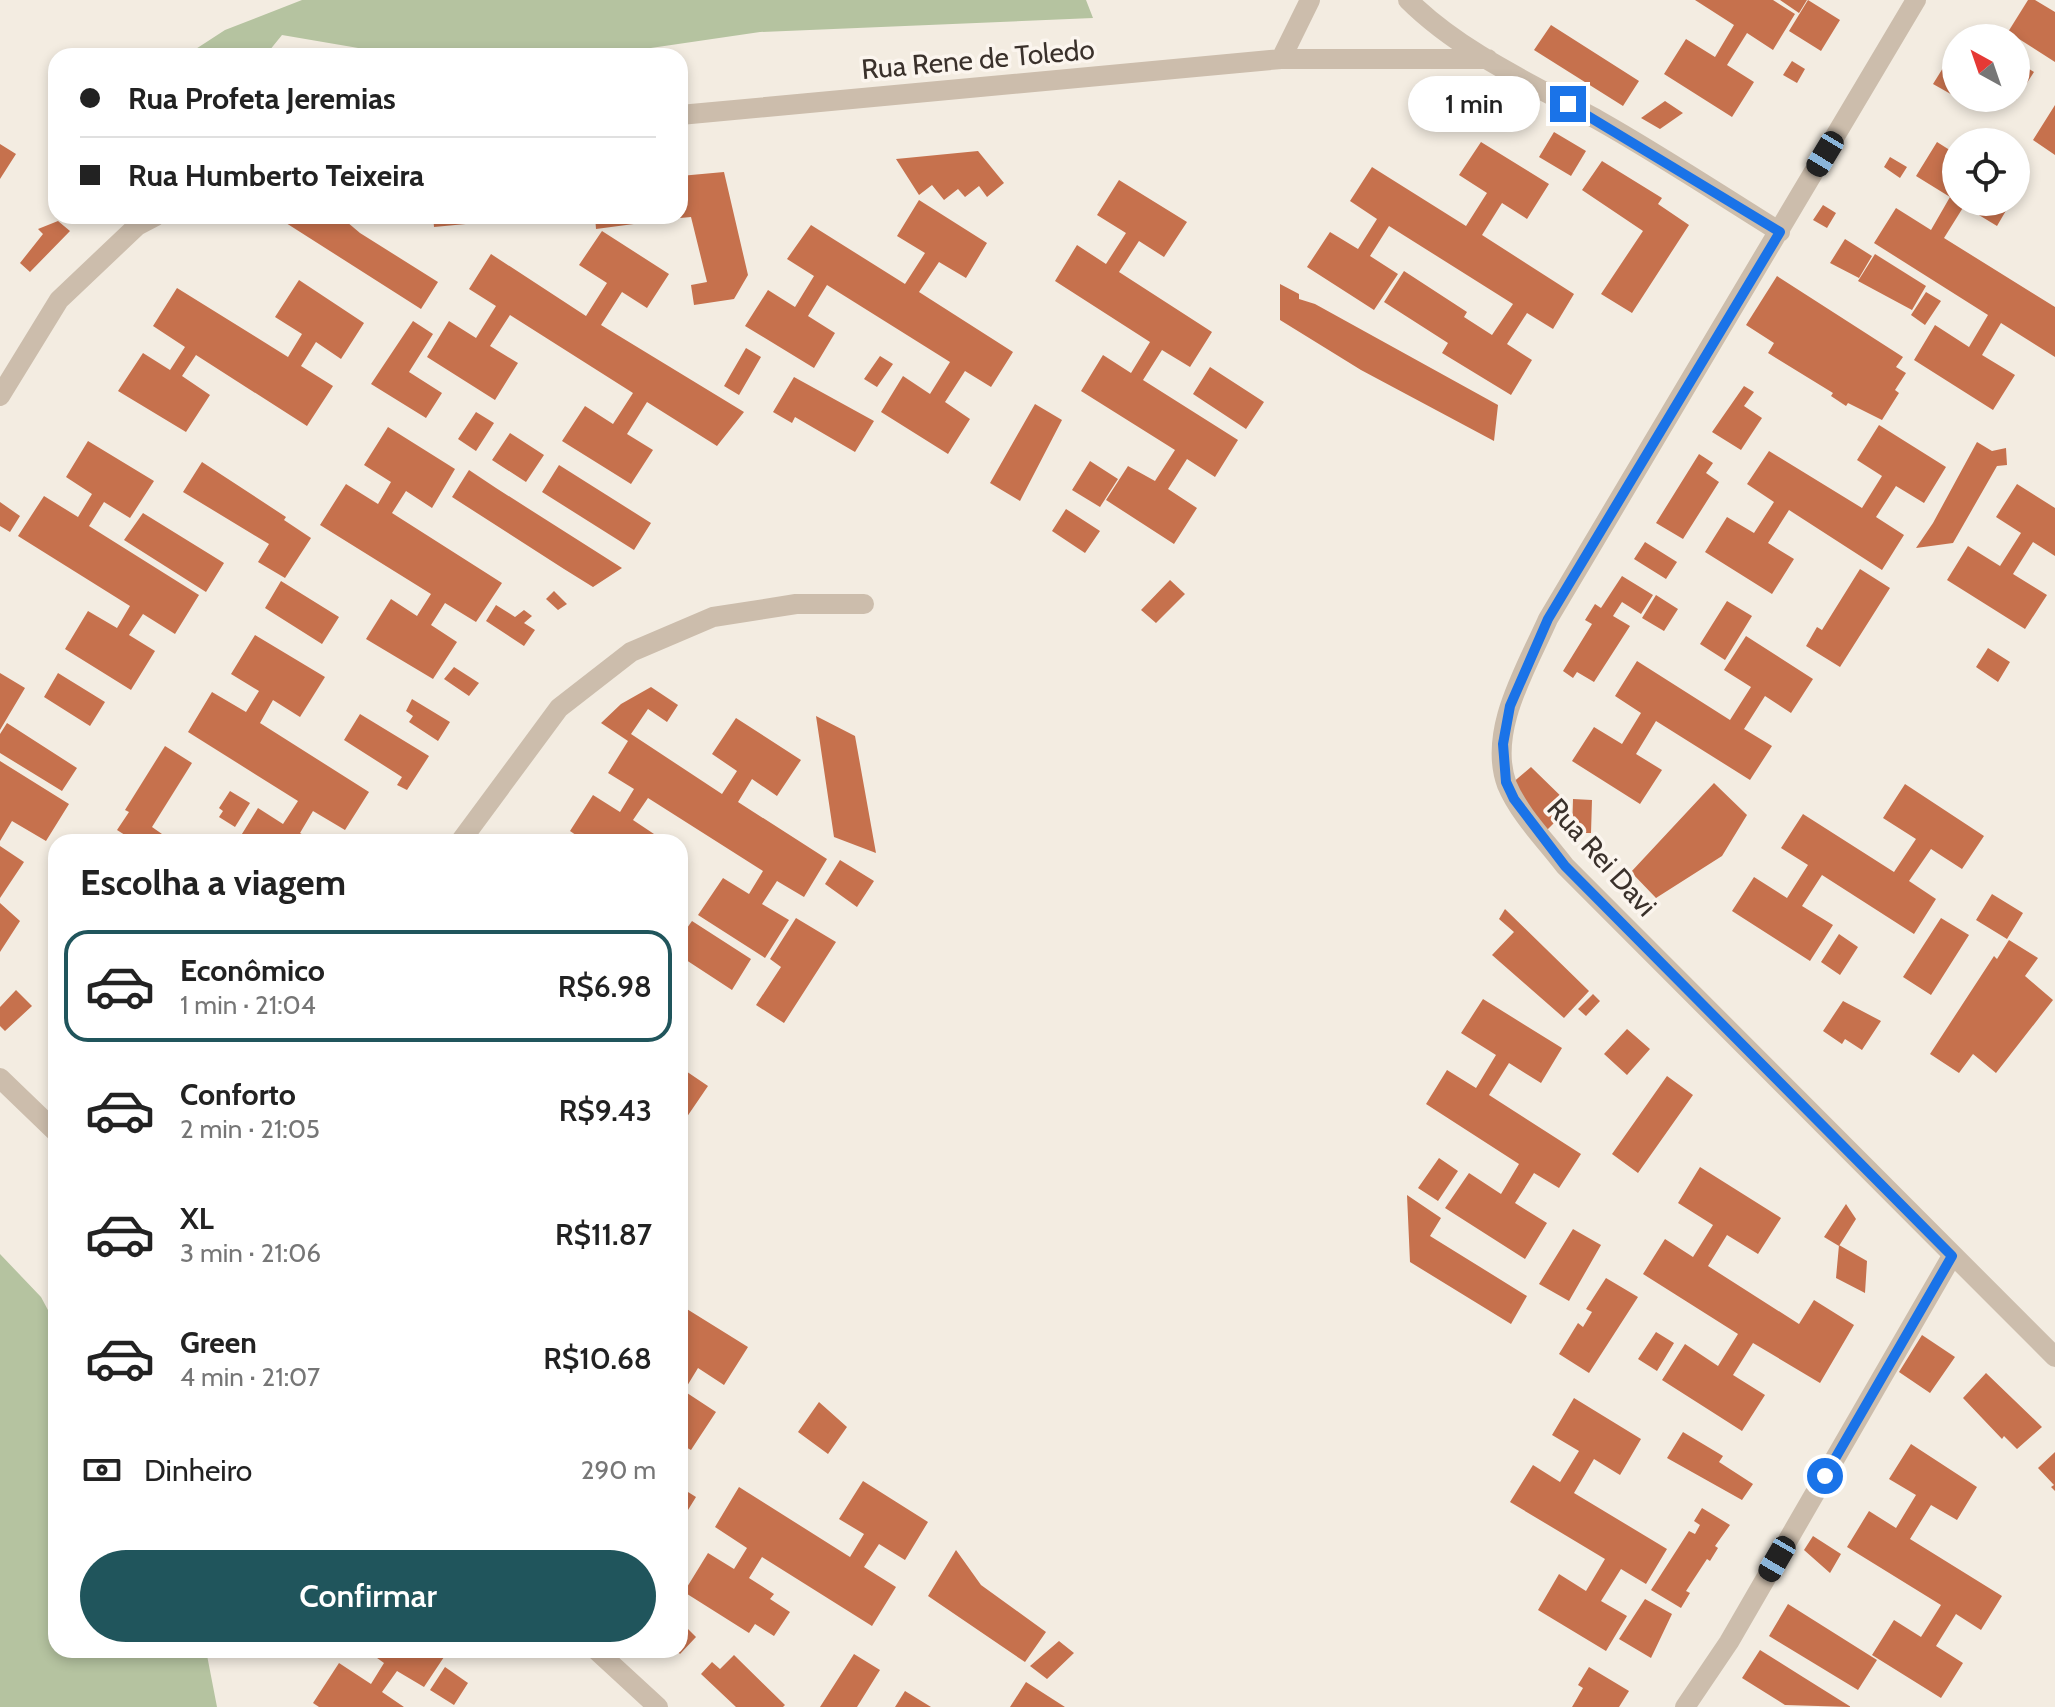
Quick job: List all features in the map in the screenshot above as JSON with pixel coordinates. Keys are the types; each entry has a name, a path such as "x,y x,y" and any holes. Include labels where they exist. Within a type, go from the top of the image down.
{"street":[{"path":"1281,59 1310,0"},
{"path":"1408,0 1425,17 1488,59 1647,148 1780,232"},
{"name":"Rua Rei Davi","path":"1916,0 1548,619 1510,706 1503,744 1506,782 1514,799 1565,866 2055,1357"},
{"name":"Rua Rene de Toledo","path":"688,114 1281,59 1488,59"},
{"path":"0,396 59,300 141,224"},
{"path":"466,834 559,708 631,652 713,617 796,604 864,604"},
{"path":"0,1078 48,1124"},
{"path":"1685,1707 1729,1642 1952,1256"},
{"path":"605,1658 658,1707"}],"green space":[{"path":"302,0 1086,0 1093,18 760,32 651,48 358,48 282,35 271,48 197,48 225,30"},
{"path":"0,1254 41,1297 48,1310 48,1658 208,1658 217,1707 0,1707"}],"building":[{"path":"1695,0 1773,0 1795,14 1773,50 1747,33 1727,65 1754,82 1732,117 1664,74 1686,39 1715,57 1734,25"},
{"path":"1780,0 1807,0 1799,13"},
{"path":"1808,0 1840,20 1821,51 1789,31"},
{"path":"2028,0 2035,0 2055,12 2055,62 2030,46 2030,24 2013,24"},
{"path":"1551,25 1639,81 1623,106 1534,50"},
{"path":"1792,61 1805,69 1797,83 1783,75"},
{"path":"1942,70 1942,89 1933,84"},
{"path":"1665,101 1683,113 1660,129 1641,118"},
{"path":"2055,105 2055,155 2033,140"},
{"path":"1554,132 1586,151 1571,176 1539,157"},
{"path":"1481,142 1549,184 1527,219 1502,203 1482,235 1574,294 1553,329 1527,313 1507,344 1532,360 1511,395 1442,353 1448,343 1384,302 1404,271 1467,312 1464,317 1492,335 1513,304 1389,226 1370,256 1398,274 1374,310 1307,267 1330,232 1358,249 1377,219 1350,201 1372,167 1466,226 1487,193 1459,175"},
{"path":"1937,142 1942,145 1942,192 1916,176"},
{"path":"0,144 16,154 0,179"},
{"path":"978,151 1004,183 987,197 979,186 965,197 958,189 944,200 932,185 919,195 896,159"},
{"path":"1890,157 1907,167 1900,178 1884,167"},
{"path":"1602,161 1662,198 1658,204 1689,225 1632,313 1601,294 1643,231 1582,190"},
{"path":"724,172 748,275 734,299 694,305 691,285 707,282 691,217 688,217 688,175"},
{"path":"1119,180 1187,222 1164,257 1139,241 1119,272 1212,332 1190,367 1162,350 1143,380 1238,440 1215,477 1187,459 1168,489 1197,508 1174,544 1106,500 1128,466 1155,481 1175,450 1081,391 1103,355 1131,373 1150,342 1055,281 1077,245 1106,264 1126,233 1097,215"},
{"path":"919,200 987,243 966,278 939,262 919,292 1013,352 991,387 965,371 945,402 970,419 948,454 881,412 903,376 930,394 950,362 827,285 808,316 835,333 814,368 745,326 768,290 795,307 814,276 787,259 811,225 905,284 925,253 897,236"},
{"path":"1823,205 1836,213 1827,228 1813,220"},
{"path":"1896,208 1931,230 1942,211 1942,216 1958,216 1944,238 2055,307 2055,357 2001,323 1982,355 2015,375 1993,410 1914,360 1935,325 1969,347 1988,315 1874,243"},
{"path":"1980,216 2003,216 1997,226"},
{"path":"62,224 70,231 30,272 20,263 43,234 38,229"},
{"path":"288,224 349,224 438,282 421,309"},
{"path":"434,224 466,224 434,227"},
{"path":"596,224 634,224 596,229"},
{"path":"602,231 669,274 647,308 622,292 601,325 744,412 717,446 647,402 627,434 653,450 631,484 562,441 585,406 613,424 633,393 510,315 490,346 518,363 495,400 427,357 449,321 476,338 496,306 469,289 491,254 586,316 607,283 579,265"},
{"path":"1845,239 1872,256 1859,278 1830,263"},
{"path":"1875,254 1926,286 1912,310 1858,281"},
{"path":"1777,276 1903,357 1896,367 1906,373 1895,390 1899,393 1882,420 1848,403 1846,406 1831,396 1833,393 1768,353 1774,343 1746,325"},
{"path":"299,280 364,323 341,359 316,342 301,366 333,386 307,426 196,355 182,376 210,395 186,432 118,391 143,353 170,370 185,347 153,326 177,288 288,357 302,334 275,317"},
{"path":"1280,284 1299,294 1299,299 1315,304 1498,405 1494,441 1361,370 1280,320"},
{"path":"1926,292 1941,301 1925,325 1911,315"},
{"path":"413,321 433,334 409,372 442,393 426,418 371,384"},
{"path":"746,348 761,357 739,395 724,386"},
{"path":"880,356 893,364 877,387 864,379"},
{"path":"1210,367 1264,402 1246,429 1193,394"},
{"path":"794,377 874,421 855,452 795,417 792,423 773,412"},
{"path":"1744,386 1754,392 1744,406 1762,418 1741,450 1712,432"},
{"path":"1035,404 1062,420 1020,501 990,483"},
{"path":"476,412 494,423 476,451 458,439"},
{"path":"1879,425 1946,467 1924,503 1896,486 1876,517 1904,535 1882,570 1789,510 1768,543 1794,559 1772,594 1705,552 1727,517 1754,533 1774,502 1747,484 1769,451 1862,508 1882,476 1857,460"},
{"path":"388,427 455,469 432,508 406,491 392,513 502,583 476,622 445,603 431,625 457,642 433,679 366,639 391,599 417,616 431,594 320,525 346,484 378,504 391,482 364,465"},
{"path":"510,433 544,455 526,482 492,460"},
{"path":"88,441 154,481 130,518 104,502 89,526 199,595 175,634 143,614 129,635 155,651 131,690 65,649 88,611 117,628 130,606 18,536 44,496 78,517 92,494 66,477"},
{"path":"1977,442 1992,451 2006,448 2007,465 1997,466 1953,543 1916,548 1933,523"},
{"path":"1699,454 1713,463 1706,473 1719,482 1683,539 1656,523"},
{"path":"1090,461 1118,479 1100,507 1072,490"},
{"path":"202,462 286,517 284,520 311,538 285,578 258,562 269,544 183,492"},
{"path":"559,465 651,523 634,550 542,492"},
{"path":"469,470 622,568 593,587 564,569 452,497"},
{"path":"2017,484 2055,508 2055,556 2033,542 2013,574 2047,595 2025,629 1947,580 1968,546 2000,566 2021,533 1996,517"},
{"path":"0,502 20,516 10,532 0,526"},
{"path":"1066,509 1100,531 1085,553 1052,531"},
{"path":"143,513 224,563 206,592 124,540"},
{"path":"1645,542 1677,562 1666,579 1634,559"},
{"path":"1860,569 1890,588 1840,667 1806,646 1817,627 1822,630"},
{"path":"1622,576 1653,595 1641,614 1622,602 1613,616 1630,626 1594,682 1577,672 1573,678 1563,671 1592,624 1585,620 1595,604 1601,608"},
{"path":"1170,580 1185,594 1156,623 1141,610"},
{"path":"281,581 339,617 322,644 265,608"},
{"path":"554,591 567,604 558,610 546,599"},
{"path":"1656,595 1678,609 1664,631 1642,618"},
{"path":"1727,601 1752,616 1725,660 1700,644"},
{"path":"496,605 515,617 524,610 532,616 524,623 535,630 524,646 486,621"},
{"path":"255,635 325,677 300,717 273,700 260,723 369,792 345,830 313,811 302,834 242,834 258,808 283,824 298,801 188,732 212,692 246,712 259,691 231,674"},
{"path":"1746,636 1813,679 1791,713 1765,696 1744,729 1772,746 1750,780 1656,721 1636,754 1662,770 1640,804 1572,761 1594,727 1622,744 1641,713 1615,696 1637,661 1730,720 1751,687 1724,670"},
{"path":"1988,648 2010,662 1998,682 1976,667"},
{"path":"454,667 479,683 469,696 444,679"},
{"path":"0,673 25,688 0,730"},
{"path":"58,673 105,702 90,726 44,697"},
{"path":"651,687 678,705 667,722 648,709 631,734 722,794 737,771 712,754 736,718 801,760 777,796 752,779 738,802 827,859 804,897 777,881 762,904 789,920 765,958 698,915 723,878 749,894 763,871 648,798 633,820 654,834 574,834 570,831 593,795 620,812 634,789 608,773 628,741 601,723 621,704"},
{"path":"412,699 450,722 438,741 409,722 413,716 406,711"},
{"path":"360,714 429,756 407,790 397,785 402,777 344,740"},
{"path":"816,716 855,736 876,853 834,837"},
{"path":"7,723 77,768 62,791 0,753 0,734"},
{"path":"165,746 192,763 152,827 162,834 123,834 117,830 129,812 125,810"},
{"path":"0,761 69,804 46,841 12,821 0,841"},
{"path":"1531,767 1571,806 1545,832 1511,784"},
{"path":"1714,783 1747,815 1722,856 1656,898 1631,872"},
{"path":"1905,784 1984,836 1962,869 1931,849 1909,881 1936,899 1914,934 1822,875 1802,906 1833,925 1810,961 1732,911 1754,877 1787,898 1808,865 1781,848 1803,814 1894,872 1916,839 1883,818"},
{"path":"230,791 250,803 235,827 219,817 223,811 219,808"},
{"path":"1573,799 1592,800 1591,833 1572,833"},
{"path":"0,846 24,862 0,898"},
{"path":"840,860 874,881 857,907 825,884"},
{"path":"1992,894 2023,913 2007,939 1976,920"},
{"path":"0,903 20,921 0,952"},
{"path":"1505,909 1589,991 1564,1018 1492,955 1514,932 1499,919"},
{"path":"796,918 836,942 784,1023 756,1005 781,967 770,959"},
{"path":"1941,918 1969,935 1931,995 1903,977"},
{"path":"692,921 751,959 732,990 688,961 688,927"},
{"path":"1839,934 1858,947 1840,975 1821,962"},
{"path":"2009,940 2038,958 2025,976 2053,1000 1996,1073 1973,1054 1959,1073 1930,1054 1994,956 1997,959"},
{"path":"16,990 32,1006 5,1031 0,1026 0,1007"},
{"path":"1593,994 1600,1001 1586,1016 1578,1009"},
{"path":"1483,999 1562,1048 1541,1083 1509,1063 1489,1095 1581,1154 1559,1188 1534,1173 1515,1203 1547,1223 1525,1259 1445,1208 1469,1173 1501,1194 1519,1164 1426,1104 1447,1070 1476,1088 1496,1055 1461,1033"},
{"path":"1843,1001 1881,1021 1862,1050 1845,1039 1842,1044 1823,1031"},
{"path":"1627,1029 1650,1049 1627,1075 1604,1054"},
{"path":"688,1072 708,1086 688,1115"},
{"path":"1667,1076 1693,1095 1638,1173 1612,1154"},
{"path":"1439,1158 1458,1171 1438,1201 1418,1188"},
{"path":"1700,1167 1781,1218 1758,1254 1727,1235 1708,1266 1799,1324 1814,1300 1854,1325 1820,1383 1753,1343 1733,1375 1765,1395 1742,1431 1662,1380 1685,1344 1718,1366 1738,1334 1643,1274 1665,1239 1693,1257 1713,1225 1678,1203"},
{"path":"1407,1195 1441,1218 1430,1236 1527,1296 1511,1324 1410,1262"},
{"path":"1846,1204 1856,1219 1839,1246 1824,1237"},
{"path":"1573,1229 1601,1245 1569,1301 1539,1284"},
{"path":"1839,1245 1867,1261 1865,1293 1836,1278"},
{"path":"1606,1278 1638,1297 1589,1373 1559,1354 1578,1323 1583,1327 1592,1312 1586,1309"},
{"path":"688,1310 748,1347 724,1385 698,1368 688,1384"},
{"path":"1656,1332 1674,1343 1657,1371 1638,1359"},
{"path":"1922,1335 1955,1357 1930,1393 1899,1372"},
{"path":"1986,1373 2042,1427 2017,1449 2004,1436 2002,1439 1963,1398"},
{"path":"688,1394 716,1412 691,1450 688,1448"},
{"path":"1574,1398 1641,1439 1620,1475 1594,1459 1574,1493 1667,1549 1646,1584 1621,1569 1601,1601 1627,1616 1606,1651 1538,1610 1559,1574 1586,1591 1605,1559 1510,1502 1533,1465 1560,1482 1579,1451 1552,1435"},
{"path":"819,1402 847,1427 828,1454 798,1432"},
{"path":"1683,1432 1723,1456 1719,1462 1753,1484 1742,1500 1667,1458"},
{"path":"1911,1444 1977,1487 1957,1520 1931,1505 1910,1539 2002,1596 1981,1630 1956,1614 1936,1646 1963,1663 1941,1698 1872,1655 1894,1620 1921,1637 1941,1605 1847,1547 1869,1511 1896,1528 1916,1495 1889,1479"},
{"path":"2055,1452 2055,1491 2051,1487 2054,1485 2038,1468"},
{"path":"863,1481 928,1522 905,1560 879,1544 864,1567 896,1587 872,1626 762,1557 749,1578 774,1594 770,1599 790,1612 774,1636 755,1624 749,1633 688,1595 688,1586 708,1553 734,1569 747,1548 715,1527 739,1487 850,1557 864,1534 839,1519"},
{"path":"688,1492 696,1497 688,1510"},
{"path":"1702,1508 1730,1525 1715,1546 1718,1548 1710,1561 1707,1559 1686,1591 1690,1593 1681,1608 1651,1590 1689,1531 1695,1534 1700,1525 1694,1521"},
{"path":"1813,1536 1841,1554 1830,1573 1804,1550"},
{"path":"956,1550 981,1585 1046,1632 1025,1662 928,1596"},
{"path":"1645,1599 1672,1614 1651,1658 1619,1639"},
{"path":"1788,1604 1877,1660 1858,1690 1769,1636"},
{"path":"688,1629 696,1637 688,1646"},
{"path":"1059,1641 1074,1653 1047,1679 1030,1666"},
{"path":"1760,1650 1851,1707 1785,1705 1742,1678"},
{"path":"854,1654 880,1670 857,1707 820,1707"},
{"path":"734,1655 785,1705 783,1707 736,1707 701,1674 712,1662 720,1669"},
{"path":"377,1658 443,1658 424,1687 397,1671 382,1692 404,1707 319,1707 313,1703 339,1663 371,1684 384,1663"},
{"path":"445,1667 468,1683 454,1705 430,1690"},
{"path":"1589,1667 1629,1691 1619,1707 1572,1707 1583,1688 1578,1685"},
{"path":"1026,1682 1065,1707 1010,1707"},
{"path":"905,1691 931,1707 895,1707"}],"route":[{"path":"1568,104 1647,148 1780,232 1548,619 1510,706 1503,744 1506,782 1514,799 1565,866 1952,1256 1825,1476"}]}
